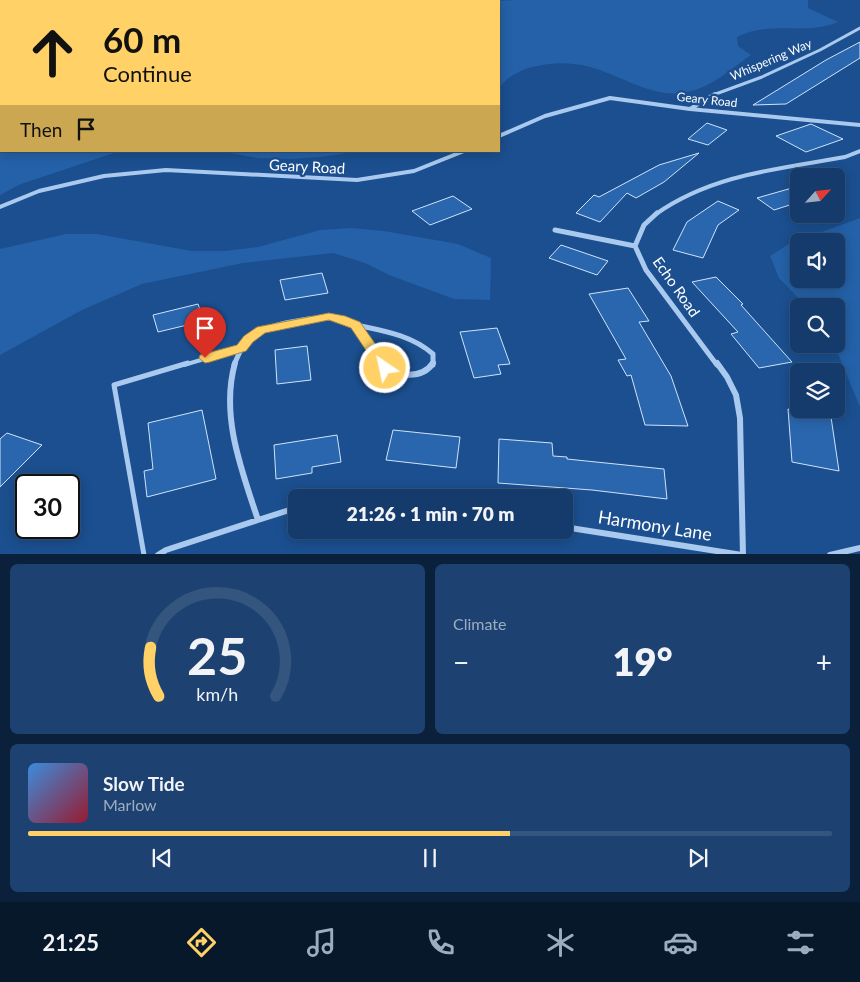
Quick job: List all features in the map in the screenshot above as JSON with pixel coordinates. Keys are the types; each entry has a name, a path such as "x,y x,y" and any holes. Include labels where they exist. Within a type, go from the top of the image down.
{"street":[{"name":"Whispering Way","path":"690,109 714,94 770,73 820,50 860,28"},
{"name":"Geary Road","path":"500,136 545,116 610,98 690,109 860,125"},
{"path":"555,230 635,246 644,225 657,212 688,195 733,177 845,157 860,151"},
{"name":"Geary Road","path":"0,207 39,191 104,176 166,170 357,180 414,171 462,152"},
{"name":"Echo Road","path":"635,246 646,270 727,377 736,395 740,418 743,554"},
{"path":"258,520 239,463 233,422 231,388 234,365 241,348 248,339 262,330 329,317 404,336 424,345 433,354 433,365 426,372 413,375 400,374 385,368 356,325"},
{"path":"158,554 288,511"},
{"name":"Harmony Lane","path":"573,527 743,554"},
{"path":"830,554 860,548"}],"lane":[{"path":"144,554 114,385 241,348"}],"shaded area":[{"path":"808,0 808,8 838,22 813,28 762,29 737,37 738,46 751,55 710,84 682,93 658,92 590,67 562,63 540,65 523,70 509,78 500,88 500,1"},
{"path":"0,152 117,152 21,184 0,195"},
{"path":"117,152 354,152 291,159 258,158 230,153"},
{"path":"860,218 860,407 845,371 845,363 842,363 838,353 845,353 845,298 798,298 779,278 770,256 790,244 790,288 845,288 845,233 819,233"},
{"path":"352,228 384,231 458,244 491,258 490,300 454,299 389,275 365,263 333,253 243,263 142,284 82,310 0,355 0,249 66,234 97,234 192,251 225,251 258,247 320,230"}],"building":[{"path":"860,42 860,58 786,104 753,105 826,60"},
{"path":"707,123 727,130 708,145 688,139"},
{"path":"811,124 843,139 806,152 776,136"},
{"path":"699,153 664,182 636,198 627,193 600,222 576,213 594,195 599,197 659,165"},
{"path":"790,189 790,205 774,210 757,198"},
{"path":"453,196 472,209 430,225 412,211"},
{"path":"718,201 739,210 718,225 703,258 673,250 687,222"},
{"path":"561,245 608,261 597,275 549,258"},
{"path":"322,273 328,293 285,300 280,280"},
{"path":"716,277 743,304 741,305 792,362 759,368 731,334 738,332 692,282"},
{"path":"628,288 649,321 639,322 671,376 688,426 645,425 631,375 627,376 618,360 626,359 589,294"},
{"path":"198,304 204,321 158,332 153,315"},
{"path":"497,328 510,364 498,365 501,374 474,378 460,332"},
{"path":"307,346 311,380 277,384 275,350"},
{"path":"788,409 790,409 790,418 831,418 839,471 792,462"},
{"path":"202,410 216,479 147,497 144,471 153,469 148,423"},
{"path":"393,430 460,437 456,468 386,460"},
{"path":"7,433 42,445 0,487 0,439"},
{"path":"337,435 341,462 312,467 312,473 276,479 274,445"},
{"path":"499,439 552,443 553,456 567,457 567,459 664,469 667,499 592,490 498,483"}],"route":[{"path":"205,358 241,348 248,339 262,330 329,317 356,325 385,368"}]}
